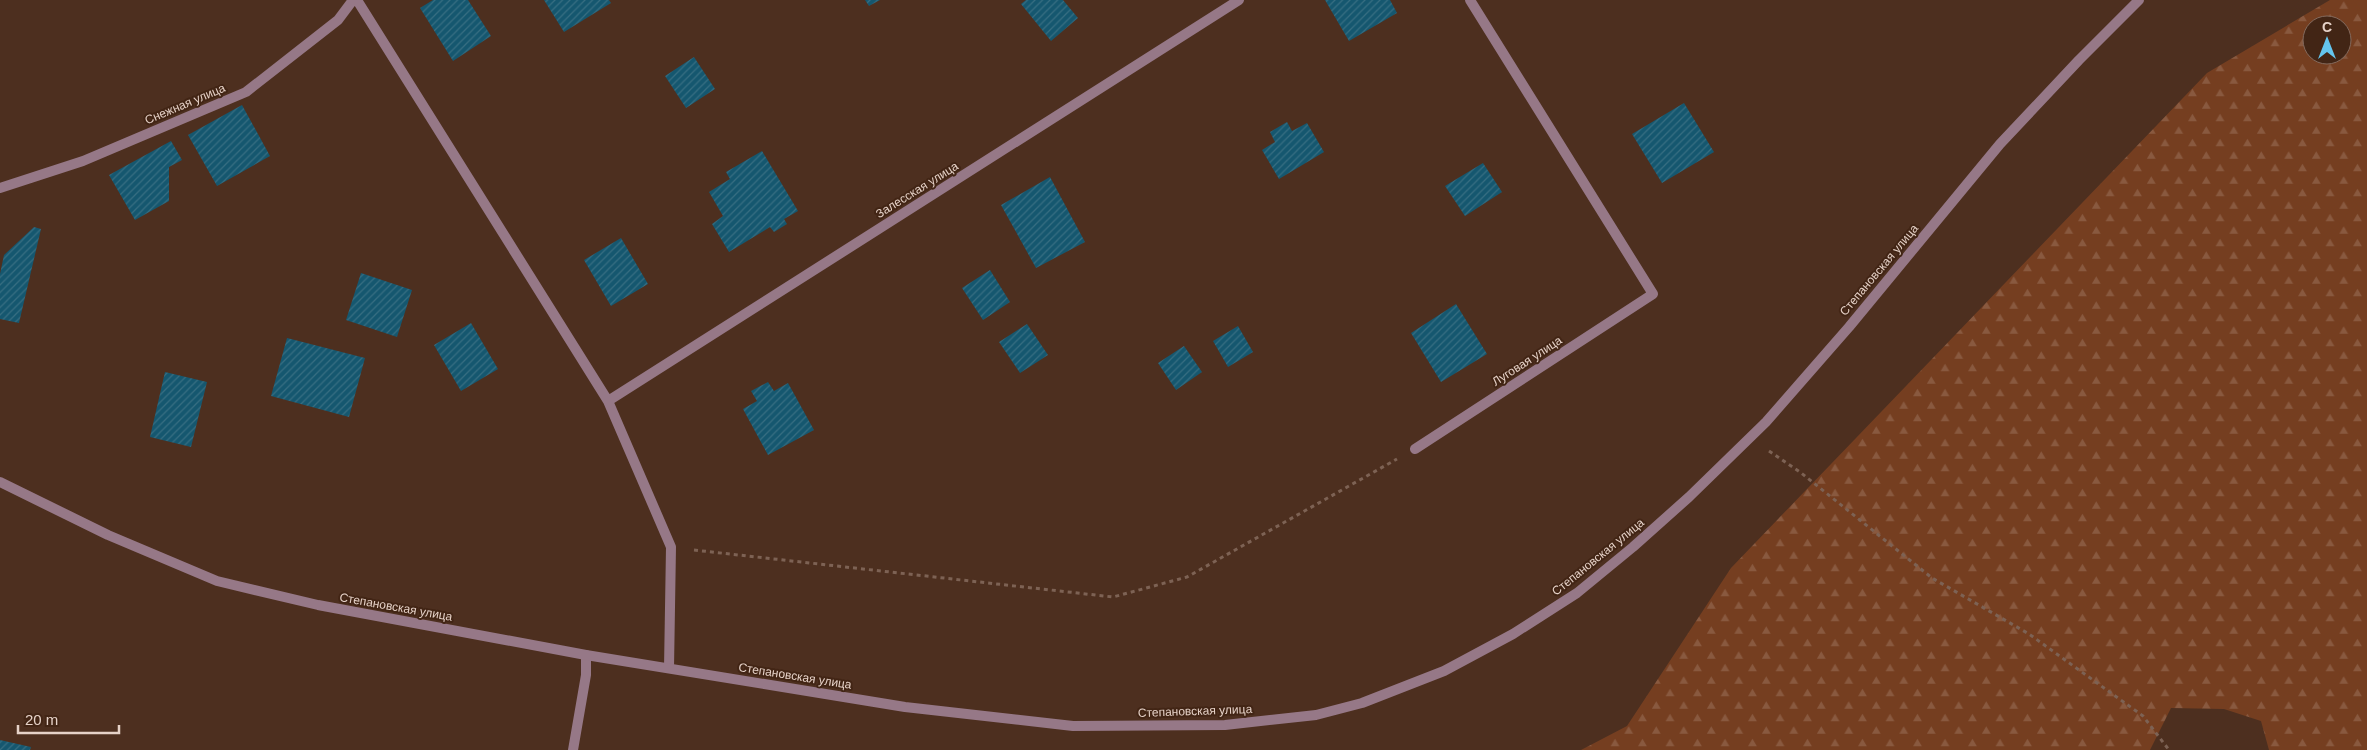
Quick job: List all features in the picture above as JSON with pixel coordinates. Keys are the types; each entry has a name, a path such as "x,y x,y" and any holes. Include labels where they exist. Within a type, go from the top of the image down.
{"street":[{"name":"Снежная улица","path":"0,188 83,161 246,92 338,20 353,0"},
{"path":"357,0 608,402 671,547 669,668"},
{"name":"Залесская улица","path":"608,402 1239,0"},
{"name":"Луговая улица","path":"1415,449 1653,294 1470,0"},
{"name":"Степановская улица","path":"0,482 108,535 216,582 318,605 586,655 905,707 1074,726 1225,725 1316,715 1362,703 1444,671 1513,634 1577,593 1633,547 1750,438 1849,327 2000,144 2139,0"},
{"path":"574,750 586,674 586,655"}],"path":[{"path":"1750,438 1800,472 1932,578 2029,634 2143,716 2169,750"},
{"path":"671,547 1112,597 1187,577 1415,449"}],"green space":[{"path":"2330,0 2367,0 2367,750 2269,750 2261,721 2224,709 2171,708 2150,750 1581,750 1627,726 1731,568 2207,73 2302,17 2302,65 2352,65 2352,15 2305,15"}],"building":[{"path":"433,0 468,0 491,36 453,61 420,8"},
{"path":"544,0 609,0 611,3 564,32"},
{"path":"865,0 880,0 869,6"},
{"path":"1026,0 1063,0 1078,18 1051,41 1021,4"},
{"path":"1325,0 1390,0 1397,13 1349,41"},
{"path":"694,57 715,89 686,108 665,76"},
{"path":"1684,103 1714,152 1662,183 1632,134"},
{"path":"242,105 270,156 217,186 188,135"},
{"path":"1287,122 1292,131 1307,123 1324,152 1279,179 1262,150 1275,142 1270,132"},
{"path":"171,141 182,160 169,167 169,201 135,220 109,175"},
{"path":"762,151 798,211 784,219 787,224 774,232 770,227 729,252 712,224 723,216 709,192 730,179 726,172"},
{"path":"1483,163 1502,192 1465,216 1445,186"},
{"path":"1050,177 1085,242 1036,268 1001,205"},
{"path":"34,227 41,229 19,323 0,319 0,274 4,255"},
{"path":"621,238 648,284 611,306 584,260"},
{"path":"990,270 1010,302 983,320 962,288"},
{"path":"361,273 412,290 397,337 346,320"},
{"path":"1456,304 1487,354 1441,382 1411,333"},
{"path":"471,323 498,369 461,391 434,345"},
{"path":"1027,324 1048,355 1020,373 999,342"},
{"path":"1238,326 1253,352 1228,367 1213,341"},
{"path":"287,338 365,358 349,417 271,396"},
{"path":"1184,346 1202,372 1176,390 1158,363"},
{"path":"165,372 207,382 191,447 150,437"},
{"path":"768,382 774,391 788,383 814,430 768,455 743,409 757,401 751,391"},
{"path":"0,740 31,747 30,750 0,750"}]}
